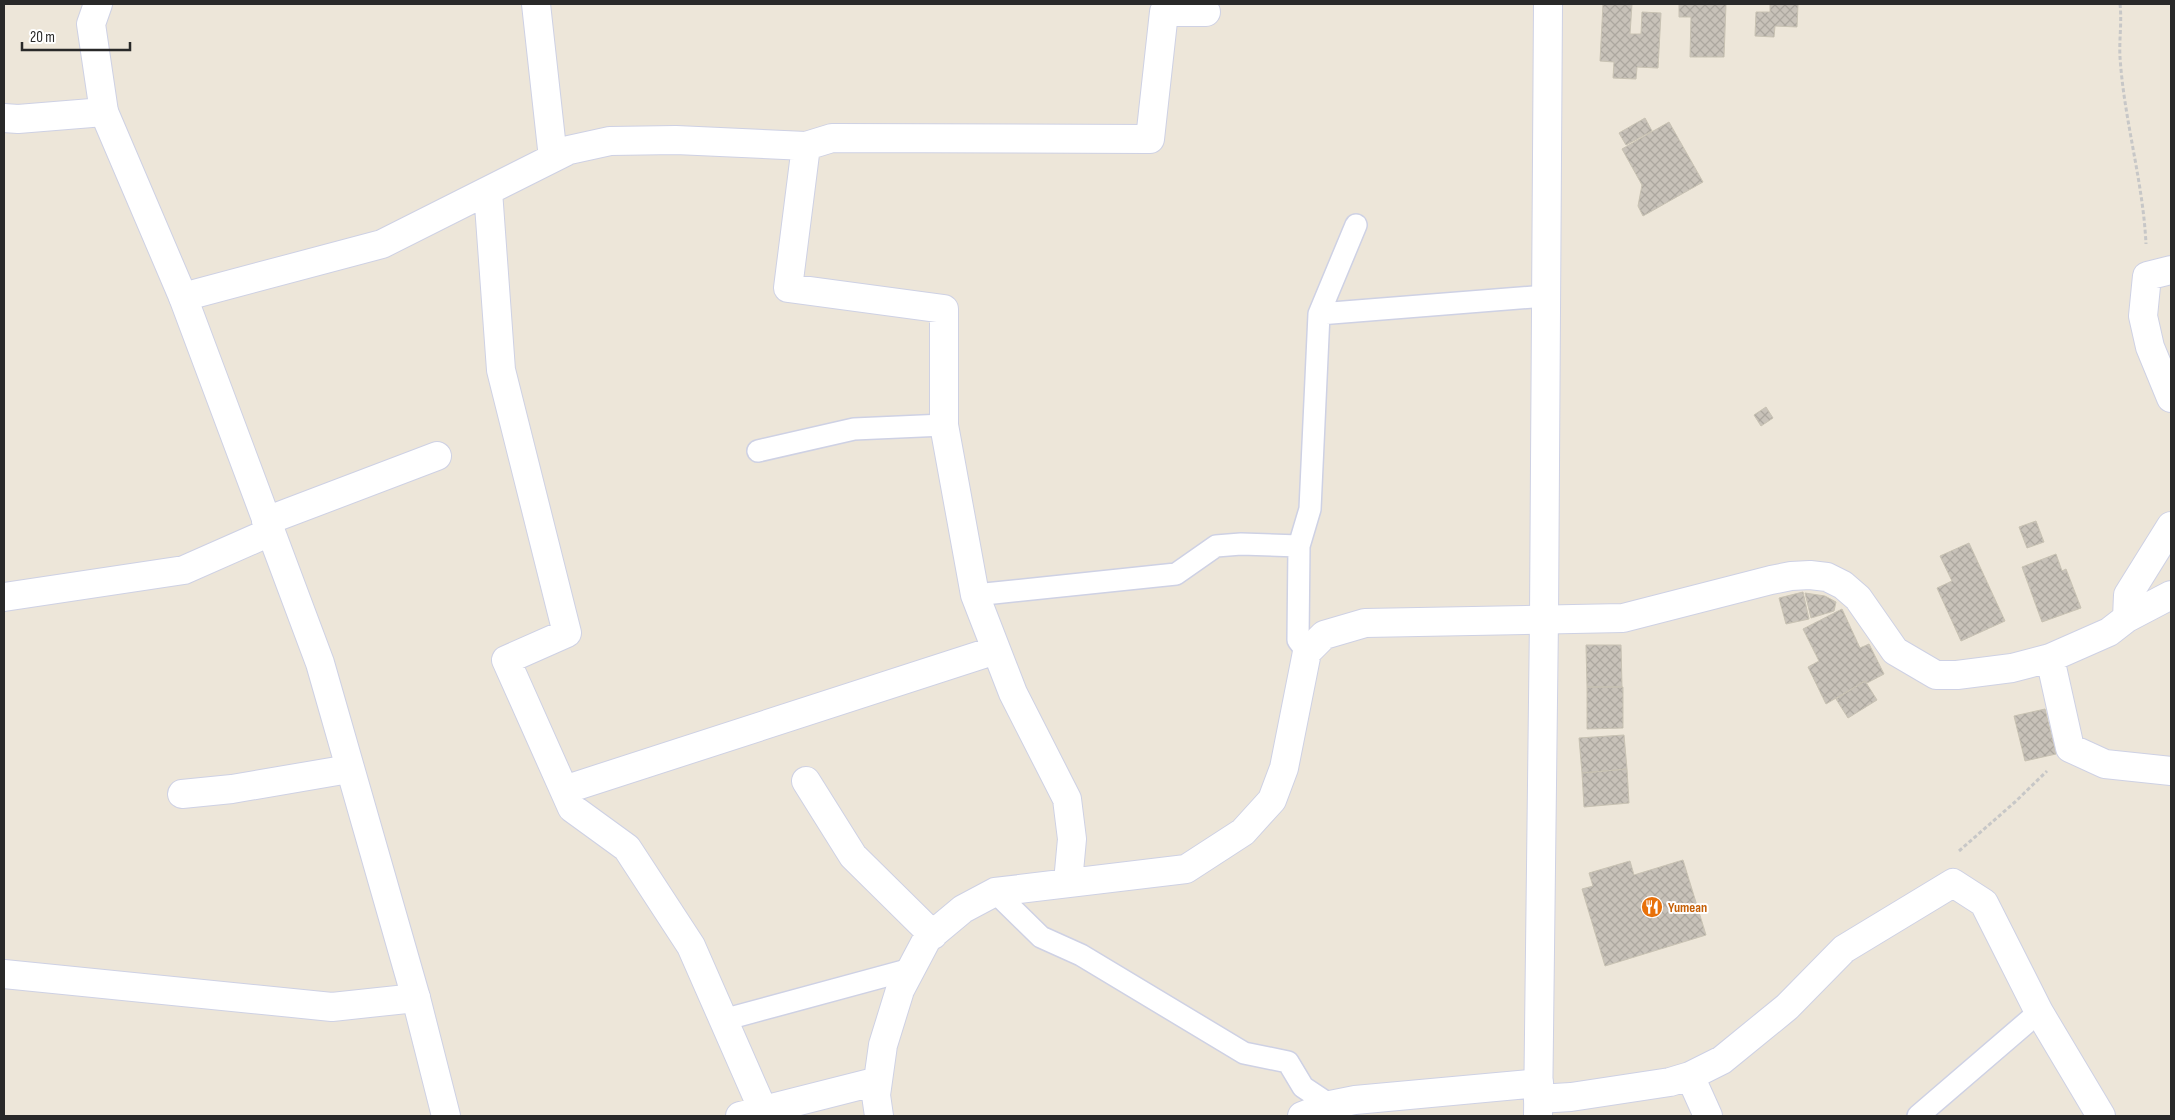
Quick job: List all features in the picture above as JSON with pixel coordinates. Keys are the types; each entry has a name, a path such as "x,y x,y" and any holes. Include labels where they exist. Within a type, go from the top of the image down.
{"street":[{"path":"98,4 91,24 104,112 183,297 320,663 416,998 446,1116"},
{"path":"536,4 553,158"},
{"path":"1539,1099 1548,4"},
{"path":"183,297 382,244 569,150 610,141 676,140 806,146 832,138 1150,139 1164,12 1206,12"},
{"path":"4,118 18,119 104,112"},
{"path":"806,146 788,288 944,309 944,425 975,594 1013,693 1067,799 1072,838 1068,882"},
{"path":"488,191 501,370 566,634 506,660 572,808 627,848 691,946 723,1020 751,1113 878,1081"},
{"path":"2159,273 2143,316 2150,347 2171,398"},
{"path":"4,597 184,570 268,526 437,456"},
{"path":"2127,618 2128,595 2171,526"},
{"path":"879,1116 876,1095 883,1045 900,990 927,940 963,909 995,892 1186,869 1243,832 1272,800 1284,768 1307,652 1324,635 1365,623 1544,618 1623,618 1770,580 1810,575 1827,577 1843,585 1858,598 1896,651 1936,676 2012,668 2050,658 2109,632 2127,618 2171,595"},
{"path":"564,790 996,650"},
{"path":"2050,658 2070,748 2104,764 2171,771"},
{"path":"182,794 232,790 350,769"},
{"path":"806,781 853,856 933,935"},
{"path":"1302,1116 1330,1105 1355,1100 1539,1099 1571,1097 1670,1082 1690,1076 1722,1060 1787,1007 1844,949 1953,883 1984,903 2039,1012 2101,1116"},
{"path":"4,974 332,1007 416,998"},
{"path":"1690,1076 1708,1116"}],"lane":[{"path":"1307,652 1298,640 1299,546 1310,509 1319,314 1356,225"},
{"path":"1319,314 1546,296"},
{"path":"758,451 854,429 944,425"},
{"path":"975,594 1176,574 1216,546 1241,544 1299,546"},
{"path":"995,892 1041,937 1081,955 1244,1053 1288,1062 1302,1087 1330,1105"},
{"path":"723,1020 911,969"},
{"path":"1918,1116 2039,1012"}],"path":[{"path":"2120,4 2120,58 2129,121 2159,273"},
{"path":"1953,883 1959,850 2015,802 2070,748"}],"building":[{"path":"1603,4 1632,4 1630,34 1641,34 1642,12 1661,13 1658,68 1637,67 1636,79 1613,78 1614,62 1600,61"},
{"path":"1679,4 1726,4 1724,57 1690,57 1691,17 1679,17"},
{"path":"1770,4 1798,4 1797,27 1775,26 1774,37 1755,36 1756,12 1770,12"},
{"path":"1645,118 1652,131 1626,145 1619,133"},
{"path":"1669,122 1703,182 1643,216 1638,206 1642,185 1622,149"},
{"path":"1766,407 1773,418 1761,426 1754,415"},
{"path":"2036,521 2044,542 2027,548 2019,527"},
{"path":"1969,543 2005,621 1961,641 1937,588 1952,581 1940,556"},
{"path":"2056,554 2062,571 2066,569 2081,608 2042,622 2022,567"},
{"path":"1803,592 1809,619 1786,624 1779,598"},
{"path":"1805,593 1825,596 1836,602 1834,611 1811,618"},
{"path":"1842,609 1860,648 1869,644 1884,674 1867,683 1865,681 1826,704 1808,667 1819,661 1803,629"},
{"path":"1586,645 1621,645 1622,687 1587,687"},
{"path":"1865,681 1877,700 1848,718 1836,699"},
{"path":"1587,687 1623,687 1623,728 1587,729"},
{"path":"2045,709 2056,754 2025,761 2014,716"},
{"path":"1624,735 1627,769 1582,773 1579,738"},
{"path":"1627,769 1629,803 1584,807 1582,773"},
{"path":"1683,860 1706,935 1605,966 1582,889 1593,886 1589,873 1630,861 1634,875"}],"place":[{"name":"Yumean","path":"1652,907"}]}
